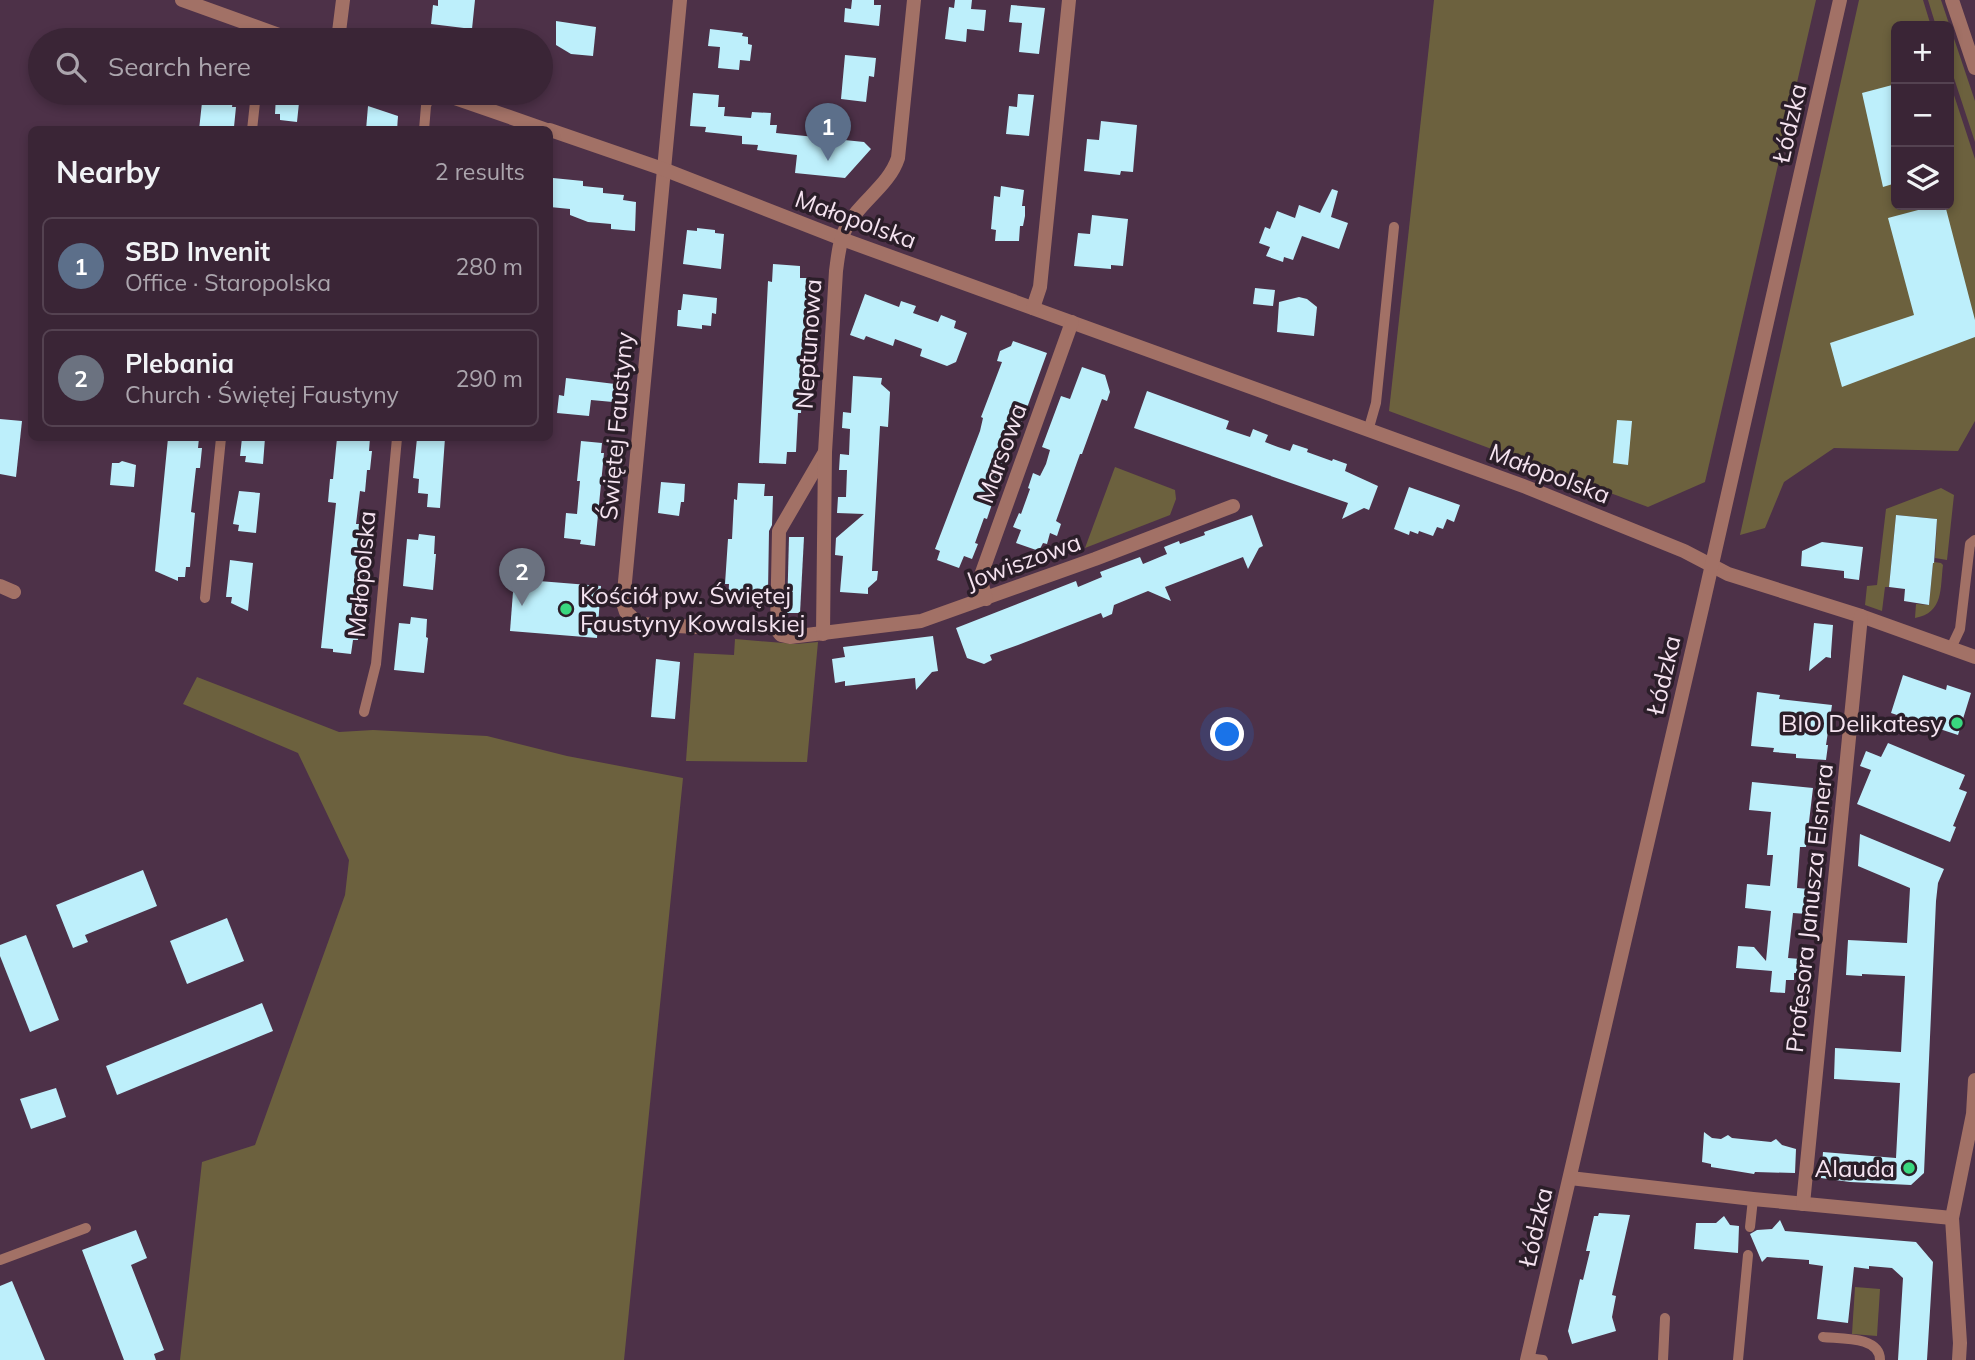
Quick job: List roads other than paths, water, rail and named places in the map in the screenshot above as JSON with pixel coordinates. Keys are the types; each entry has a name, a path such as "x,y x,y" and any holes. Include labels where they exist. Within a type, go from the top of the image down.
{"street":[{"path":"182,0 248,28"},
{"path":"340,28 343,0"},
{"path":"663,169 680,0"},
{"path":"842,239 852,219 889,176 898,158 914,0"},
{"path":"1033,308 1040,287 1069,0"},
{"name":"Łódzka","path":"1527,1359 1712,566 1840,0"},
{"path":"1952,0 1975,68"},
{"name":"Małopolska","path":"475,105 536,126"},
{"name":"Małopolska","path":"553,132 663,169 842,239 1538,492 1684,551 1728,573 1861,616 1975,657"},
{"name":"Świętej Faustyny","path":"663,169 623,603 632,619 639,624 696,627"},
{"name":"Neptunowa","path":"825,452 779,531 777,630 781,635 790,637 822,634 825,452 836,271 842,239"},
{"name":"Marsowa","path":"986,599 980,578 1072,322"},
{"name":"Jowiszowa","path":"822,634 921,621 1233,506"},
{"name":"Profesora Janusza Elsnera","path":"1803,1204 1861,616"},
{"path":"1959,1360 1952,1218 1973,1114 1975,1080"},
{"path":"1570,1178 1952,1218"}],"lane":[{"path":"252,126 255,105"},
{"path":"424,126 426,105"},
{"path":"1368,431 1376,403 1394,227"},
{"path":"205,598 221,441"},
{"name":"Małopolska","path":"364,712 376,664 397,441"},
{"path":"1951,648 1960,629 1970,544 1975,540"},
{"path":"1750,1227 1753,1199"},
{"path":"0,1260 86,1228"},
{"path":"1738,1360 1748,1255"},
{"path":"1662,1360 1665,1318"},
{"path":"1823,1337 1861,1341 1875,1347 1880,1354 1880,1360"},
{"path":"1527,1359 1543,1360"}],"place":[{"name":"SBD Invenit","path":"828,161"},
{"name":"Plebania","path":"522,606"},
{"name":"Kościół pw. Świętej Faustyny Kowalskiej","path":"566,609"},
{"name":"BIO Delikatesy","path":"1957,723"},
{"name":"Alauda","path":"1909,1168"}]}
